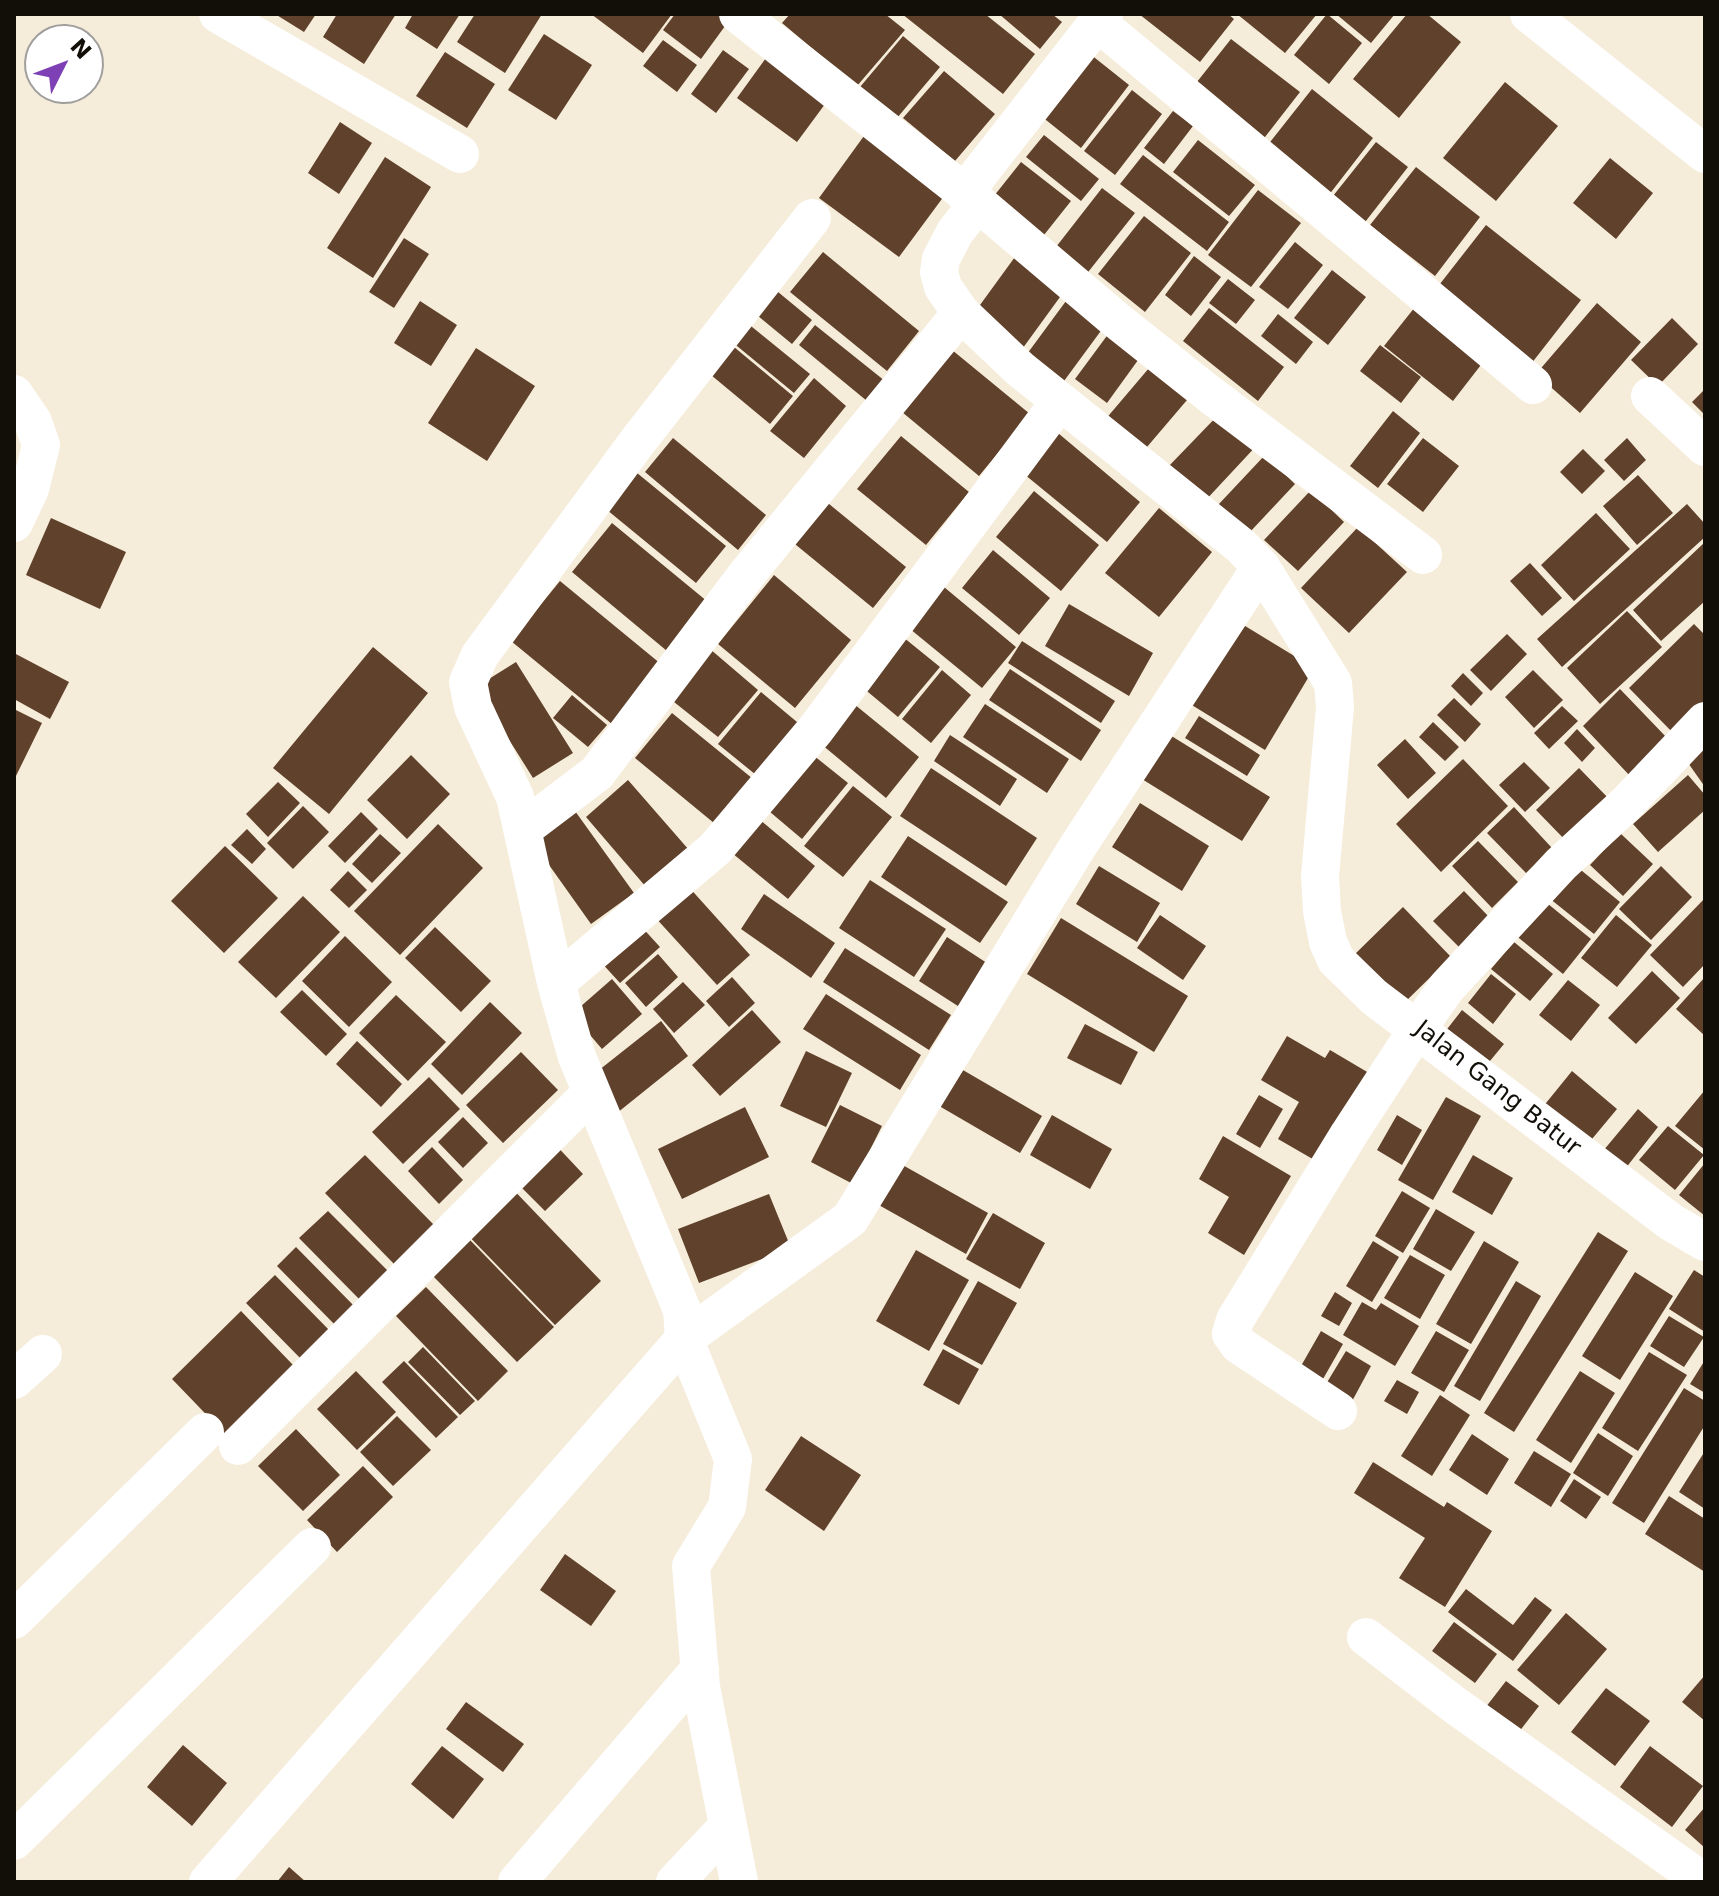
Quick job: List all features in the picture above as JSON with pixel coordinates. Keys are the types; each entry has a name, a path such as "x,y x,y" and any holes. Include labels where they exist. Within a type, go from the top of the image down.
{"street":[{"path":"218,14 460,154"},
{"path":"738,14 971,198 1208,393 1423,555"},
{"path":"1529,14 1705,154"},
{"path":"1101,18 1533,385"},
{"name":"Jalan Gang Batur","path":"1101,18 971,198 941,259 939,272 943,287 961,313 1020,369 1218,525 1261,567 1333,683 1335,707 1320,876 1322,911 1328,942 1336,960 1374,997 1659,1213 1705,1242"},
{"path":"739,1882 701,1687 691,1566 727,1507 733,1459 684,1339 682,1310 591,1093 556,983 515,797 469,694 468,682 471,670 638,441 812,218"},
{"path":"523,829 597,773 747,574 961,313"},
{"path":"14,394 33,422 41,445 30,489 14,523"},
{"path":"1650,396 1705,447"},
{"path":"556,983 715,849 816,729 1060,401"},
{"path":"208,1882 684,1339 850,1219 1078,846 1261,567"},
{"path":"1338,1411 1239,1345 1231,1334 1235,1320 1418,1028 1447,987 1561,864 1626,804 1705,721"},
{"path":"14,1620 221,1439 591,1093"},
{"path":"14,1380 43,1354"},
{"path":"14,1841 312,1547"},
{"path":"1366,1637 1456,1706 1704,1882"},
{"path":"517,1882 700,1669"},
{"path":"675,1882 728,1826"}],"building":[{"path":"275,14 316,14 304,32"},
{"path":"337,14 396,14 364,64 323,37"},
{"path":"413,14 460,14 437,49 405,28"},
{"path":"475,14 542,14 505,73 457,42"},
{"path":"591,14 672,14 643,53"},
{"path":"675,14 717,14 728,22 701,59 663,30"},
{"path":"790,14 885,14 905,30 857,86 782,23"},
{"path":"902,14 985,14 1035,54 1003,94"},
{"path":"999,14 1052,14 1062,22 1040,49"},
{"path":"1139,14 1228,14 1234,19 1200,62"},
{"path":"1237,14 1317,14 1285,53"},
{"path":"1327,14 1362,43 1329,84 1294,55"},
{"path":"1336,14 1395,14 1371,43"},
{"path":"1407,14 1427,14 1461,42 1399,118 1353,79"},
{"path":"544,34 592,65 556,120 508,90"},
{"path":"903,36 940,67 897,118 860,87"},
{"path":"1231,39 1300,92 1258,146 1189,92"},
{"path":"663,40 697,65 677,92 643,66"},
{"path":"723,50 749,69 716,113 691,94"},
{"path":"1085,50 1129,85 1081,148 1036,112"},
{"path":"771,51 831,96 797,142 737,98"},
{"path":"445,52 495,84 467,128 416,96"},
{"path":"944,71 995,114 955,161 903,118"},
{"path":"1505,82 1558,126 1496,201 1443,158"},
{"path":"1312,89 1373,138 1325,200 1263,151"},
{"path":"1132,90 1162,114 1115,175 1084,151"},
{"path":"1173,111 1193,126 1164,164 1144,148"},
{"path":"340,122 372,143 339,194 308,173"},
{"path":"869,129 950,188 899,257 819,198"},
{"path":"1044,135 1099,179 1081,201 1026,157"},
{"path":"1198,140 1255,185 1229,216 1173,172"},
{"path":"1376,142 1408,167 1362,226 1329,201"},
{"path":"1143,155 1229,222 1207,251 1120,184"},
{"path":"385,157 431,187 373,278 327,248"},
{"path":"1610,158 1653,193 1616,239 1573,203"},
{"path":"1021,162 1071,201 1036,245 986,206"},
{"path":"1416,167 1480,217 1435,276 1370,225"},
{"path":"1102,188 1135,213 1081,281 1049,256"},
{"path":"1258,190 1301,223 1251,287 1208,255"},
{"path":"1144,216 1191,253 1145,312 1098,274"},
{"path":"1486,225 1581,300 1531,364 1436,289"},
{"path":"404,238 429,254 394,308 369,292"},
{"path":"1295,242 1323,265 1288,309 1259,287"},
{"path":"1020,250 1068,286 1020,352 972,316"},
{"path":"823,252 919,331 887,371 790,292"},
{"path":"1194,256 1221,277 1191,316 1165,295"},
{"path":"1332,270 1366,297 1328,345 1294,318"},
{"path":"1228,279 1255,300 1236,324 1209,303"},
{"path":"772,287 812,320 792,344 752,311"},
{"path":"420,301 457,325 431,366 394,343"},
{"path":"1066,301 1103,328 1064,381 1027,354"},
{"path":"1597,303 1641,342 1580,413 1536,374"},
{"path":"1415,307 1484,361 1453,401 1384,346"},
{"path":"1209,308 1284,367 1258,401 1183,341"},
{"path":"1278,314 1313,342 1296,364 1261,336"},
{"path":"1672,318 1698,344 1658,386 1631,360"},
{"path":"746,322 810,374 794,393 731,341"},
{"path":"815,325 885,381 867,401 799,345"},
{"path":"1109,333 1141,356 1107,403 1075,379"},
{"path":"728,342 793,396 770,424 705,370"},
{"path":"946,345 1030,414 979,476 896,407"},
{"path":"1380,345 1421,377 1401,403 1360,371"},
{"path":"476,348 535,386 487,461 428,423"},
{"path":"1155,361 1193,393 1141,454 1104,421"},
{"path":"814,378 846,406 804,458 770,431"},
{"path":"1705,389 1705,415 1692,402"},
{"path":"1223,410 1259,443 1204,502 1167,468"},
{"path":"1393,411 1420,433 1378,488 1350,466"},
{"path":"1058,433 1140,502 1107,542 1024,474"},
{"path":"901,436 969,492 926,545 857,489"},
{"path":"673,438 766,515 738,550 645,472"},
{"path":"1423,438 1459,466 1423,512 1387,484"},
{"path":"1627,438 1646,460 1624,481 1604,460"},
{"path":"1583,449 1605,471 1582,494 1560,472"},
{"path":"1265,455 1295,484 1249,533 1218,505"},
{"path":"631,468 726,546 696,583 601,505"},
{"path":"1638,475 1673,513 1637,545 1603,506"},
{"path":"1311,490 1344,522 1298,571 1264,540"},
{"path":"1034,491 1099,545 1061,591 996,537"},
{"path":"823,499 906,567 873,608 790,540"},
{"path":"1687,504 1705,524 1705,537 1562,667 1537,639"},
{"path":"1159,508 1212,552 1159,617 1105,573"},
{"path":"1596,513 1630,549 1574,601 1541,565"},
{"path":"51,518 126,552 100,609 26,575"},
{"path":"612,523 708,602 667,651 572,572"},
{"path":"1358,527 1407,572 1349,633 1301,588"},
{"path":"1705,542 1705,601 1661,641 1633,610"},
{"path":"993,550 1050,598 1019,635 962,588"},
{"path":"1530,563 1562,598 1542,616 1510,581"},
{"path":"774,575 851,640 795,708 718,644"},
{"path":"560,581 667,669 618,729 511,641"},
{"path":"938,582 1016,647 982,688 904,624"},
{"path":"1069,604 1153,653 1129,696 1045,646"},
{"path":"1627,611 1662,647 1600,704 1567,668"},
{"path":"1232,618 1314,668 1265,750 1182,699"},
{"path":"1694,624 1705,635 1705,706 1675,735 1629,688"},
{"path":"1507,634 1527,654 1491,691 1470,670"},
{"path":"903,637 940,667 898,717 862,687"},
{"path":"1022,641 1115,701 1101,723 1008,663"},
{"path":"373,647 428,693 329,814 273,768"},
{"path":"710,649 758,690 718,737 669,698"},
{"path":"14,653 69,682 50,719 14,699"},
{"path":"516,662 573,753 533,778 476,687"},
{"path":"1010,669 1101,730 1081,761 989,700"},
{"path":"942,670 971,695 931,743 902,719"},
{"path":"1533,670 1563,700 1534,728 1505,697"},
{"path":"1463,673 1483,693 1471,706 1451,686"},
{"path":"1620,689 1669,740 1631,777 1583,726"},
{"path":"761,692 803,727 761,779 718,744"},
{"path":"572,695 607,725 588,747 553,718"},
{"path":"1454,698 1481,724 1465,742 1437,715"},
{"path":"854,704 919,757 886,798 821,744"},
{"path":"985,704 1069,759 1047,793 963,737"},
{"path":"1562,706 1578,721 1549,749 1534,733"},
{"path":"14,709 42,723 14,780"},
{"path":"672,713 758,783 720,828 635,758"},
{"path":"1199,716 1260,755 1247,776 1185,738"},
{"path":"1433,722 1459,747 1445,761 1419,737"},
{"path":"1577,729 1595,748 1582,762 1564,743"},
{"path":"1165,732 1270,797 1242,841 1137,776"},
{"path":"950,735 1017,779 1000,806 934,761"},
{"path":"1405,739 1436,773 1408,799 1377,765"},
{"path":"1705,746 1705,787 1686,760"},
{"path":"808,751 848,783 802,839 763,806"},
{"path":"411,755 450,794 407,839 367,800"},
{"path":"1463,759 1508,806 1441,872 1396,824"},
{"path":"1524,762 1550,788 1525,812 1499,785"},
{"path":"931,768 1037,838 1006,886 900,816"},
{"path":"1579,768 1613,803 1570,845 1536,810"},
{"path":"1688,775 1705,795 1705,810 1658,852 1633,824"},
{"path":"628,780 689,850 646,887 586,817"},
{"path":"278,782 300,803 268,837 246,814"},
{"path":"853,786 892,817 843,877 804,846"},
{"path":"1140,803 1209,846 1182,891 1112,847"},
{"path":"303,806 329,832 293,869 267,843"},
{"path":"1514,807 1552,848 1526,873 1487,833"},
{"path":"575,811 634,893 591,924 532,841"},
{"path":"361,812 378,829 345,863 328,846"},
{"path":"759,819 815,866 788,899 732,853"},
{"path":"438,824 483,868 400,955 354,911"},
{"path":"247,829 266,849 252,864 231,845"},
{"path":"1620,833 1653,864 1623,896 1590,865"},
{"path":"380,834 401,853 372,883 352,864"},
{"path":"908,836 1008,902 980,943 881,877"},
{"path":"1478,841 1518,882 1492,908 1452,866"},
{"path":"225,846 278,898 224,953 171,901"},
{"path":"1099,866 1160,903 1137,942 1076,904"},
{"path":"1576,866 1620,902 1594,934 1549,898"},
{"path":"1661,866 1692,897 1651,940 1619,909"},
{"path":"348,871 367,890 349,908 330,890"},
{"path":"870,880 946,929 914,977 839,928"},
{"path":"687,885 750,955 717,985 653,915"},
{"path":"1464,891 1491,919 1461,949 1433,921"},
{"path":"764,894 835,943 811,978 741,929"},
{"path":"303,896 340,932 276,998 238,962"},
{"path":"1705,898 1705,964 1683,987 1650,955"},
{"path":"1542,899 1591,939 1563,974 1514,934"},
{"path":"1403,907 1451,957 1402,1005 1354,955"},
{"path":"1160,915 1206,946 1183,980 1137,948"},
{"path":"1616,915 1652,945 1617,987 1581,958"},
{"path":"1061,918 1188,996 1154,1052 1027,974"},
{"path":"639,924 660,947 620,983 599,960"},
{"path":"435,927 491,981 461,1012 405,958"},
{"path":"345,936 392,982 349,1027 302,981"},
{"path":"947,937 990,965 961,1008 919,981"},
{"path":"1514,942 1553,974 1530,1001 1491,969"},
{"path":"845,948 951,1015 929,1050 823,982"},
{"path":"658,954 678,977 646,1007 625,983"},
{"path":"1652,971 1680,998 1636,1044 1608,1018"},
{"path":"1491,974 1516,994 1493,1024 1468,1003"},
{"path":"732,977 755,1003 729,1027 706,1001"},
{"path":"1705,977 1705,1036 1676,1009"},
{"path":"612,979 642,1014 602,1049 572,1014"},
{"path":"1568,980 1600,1005 1571,1041 1539,1015"},
{"path":"683,982 705,1005 674,1033 653,1009"},
{"path":"302,990 347,1034 326,1056 280,1012"},
{"path":"826,994 921,1055 900,1090 803,1029"},
{"path":"396,995 446,1042 408,1081 359,1033"},
{"path":"490,1002 522,1033 462,1095 431,1064"},
{"path":"752,1010 781,1042 720,1096 692,1065"},
{"path":"1462,1010 1504,1044 1485,1067 1444,1033"},
{"path":"661,1021 688,1056 617,1113 589,1078"},
{"path":"1085,1024 1138,1052 1121,1085 1067,1058"},
{"path":"1287,1036 1325,1058 1330,1050 1374,1076 1323,1165 1278,1139 1299,1102 1261,1080"},
{"path":"357,1041 402,1084 381,1107 336,1064"},
{"path":"806,1051 852,1073 826,1127 780,1106"},
{"path":"521,1052 558,1090 503,1143 466,1105"},
{"path":"956,1066 1042,1116 1020,1153 934,1103"},
{"path":"1572,1071 1617,1109 1587,1145 1542,1108"},
{"path":"429,1077 460,1109 403,1164 372,1132"},
{"path":"1705,1090 1705,1150 1675,1126"},
{"path":"1259,1095 1283,1109 1260,1148 1236,1134"},
{"path":"1446,1097 1481,1116 1433,1200 1398,1180"},
{"path":"840,1105 882,1126 853,1184 811,1162"},
{"path":"745,1107 769,1157 682,1199 658,1149"},
{"path":"1638,1109 1658,1127 1625,1169 1603,1151"},
{"path":"1052,1115 1112,1149 1090,1189 1030,1155"},
{"path":"1397,1115 1422,1130 1402,1165 1377,1150"},
{"path":"463,1117 488,1143 463,1168 438,1142"},
{"path":"1668,1126 1704,1155 1675,1190 1639,1160"},
{"path":"1223,1136 1291,1176 1244,1255 1208,1233 1229,1197 1199,1179"},
{"path":"552,1141 583,1174 545,1211 513,1179"},
{"path":"432,1147 463,1180 439,1204 408,1171"},
{"path":"365,1155 434,1225 394,1264 325,1193"},
{"path":"1473,1155 1513,1178 1492,1215 1452,1192"},
{"path":"899,1163 988,1213 966,1254 877,1204"},
{"path":"1705,1163 1705,1216 1679,1195"},
{"path":"505,1181 601,1281 555,1325 459,1226"},
{"path":"1402,1191 1430,1208 1403,1253 1375,1236"},
{"path":"769,1194 791,1248 699,1283 678,1229"},
{"path":"1436,1209 1475,1232 1451,1271 1413,1249"},
{"path":"328,1211 390,1273 361,1301 299,1238"},
{"path":"993,1213 1045,1243 1020,1289 966,1259"},
{"path":"1598,1232 1628,1251 1514,1432 1484,1413"},
{"path":"470,1240 554,1327 517,1362 433,1276"},
{"path":"1373,1241 1399,1257 1372,1302 1346,1286"},
{"path":"1484,1241 1519,1262 1471,1344 1436,1324"},
{"path":"296,1247 360,1312 341,1331 277,1266"},
{"path":"916,1250 969,1280 929,1351 876,1321"},
{"path":"1410,1255 1445,1275 1420,1319 1384,1298"},
{"path":"1694,1270 1705,1277 1705,1332 1669,1309"},
{"path":"1635,1272 1673,1296 1620,1380 1582,1356"},
{"path":"275,1275 331,1332 302,1360 246,1303"},
{"path":"978,1281 1017,1303 982,1365 943,1344"},
{"path":"1516,1281 1541,1296 1480,1401 1454,1386"},
{"path":"426,1287 508,1371 478,1401 396,1316"},
{"path":"1335,1292 1352,1303 1339,1326 1321,1316"},
{"path":"1362,1302 1376,1310 1381,1303 1419,1326 1395,1366 1343,1335"},
{"path":"241,1311 294,1366 225,1434 172,1379"},
{"path":"1669,1316 1704,1337 1684,1367 1650,1346"},
{"path":"1321,1331 1343,1344 1323,1379 1301,1366"},
{"path":"1436,1331 1469,1350 1444,1392 1411,1373"},
{"path":"423,1347 475,1401 460,1415 408,1362"},
{"path":"943,1349 979,1369 959,1405 923,1385"},
{"path":"1346,1351 1371,1366 1350,1405 1323,1389"},
{"path":"1649,1352 1687,1375 1638,1451 1602,1428"},
{"path":"1705,1360 1705,1393 1690,1384"},
{"path":"404,1361 458,1417 436,1438 382,1382"},
{"path":"356,1371 396,1412 357,1450 317,1409"},
{"path":"1580,1371 1615,1393 1571,1463 1536,1440"},
{"path":"1397,1380 1419,1392 1407,1414 1384,1401"},
{"path":"1684,1388 1705,1401 1705,1425 1644,1523 1612,1503"},
{"path":"1440,1395 1470,1415 1432,1476 1401,1456"},
{"path":"397,1416 431,1450 393,1486 360,1452"},
{"path":"296,1429 340,1475 303,1511 258,1466"},
{"path":"1598,1433 1633,1456 1608,1496 1573,1473"},
{"path":"1472,1434 1509,1459 1487,1495 1449,1470"},
{"path":"801,1436 861,1475 824,1531 765,1490"},
{"path":"1534,1451 1571,1474 1551,1507 1514,1483"},
{"path":"1705,1451 1705,1509 1679,1492"},
{"path":"1373,1462 1444,1507 1447,1502 1492,1531 1445,1607 1399,1578 1425,1538 1354,1493"},
{"path":"363,1466 393,1497 337,1552 307,1520"},
{"path":"1574,1479 1601,1497 1586,1519 1560,1501"},
{"path":"1669,1496 1705,1519 1705,1572 1645,1534"},
{"path":"565,1554 616,1591 591,1626 540,1590"},
{"path":"1466,1589 1513,1625 1535,1597 1552,1610 1513,1661 1448,1612"},
{"path":"1566,1613 1607,1649 1559,1705 1517,1670"},
{"path":"1454,1622 1497,1654 1475,1683 1432,1651"},
{"path":"1705,1675 1705,1721 1682,1702"},
{"path":"1506,1681 1539,1706 1515,1737 1482,1712"},
{"path":"1606,1688 1650,1721 1615,1766 1571,1732"},
{"path":"466,1702 524,1744 503,1772 446,1729"},
{"path":"183,1745 227,1783 192,1826 147,1787"},
{"path":"442,1746 484,1779 453,1819 411,1784"},
{"path":"1650,1746 1703,1786 1672,1827 1620,1787"},
{"path":"1705,1807 1705,1848 1685,1830"},
{"path":"289,1867 306,1882 277,1882"}]}
